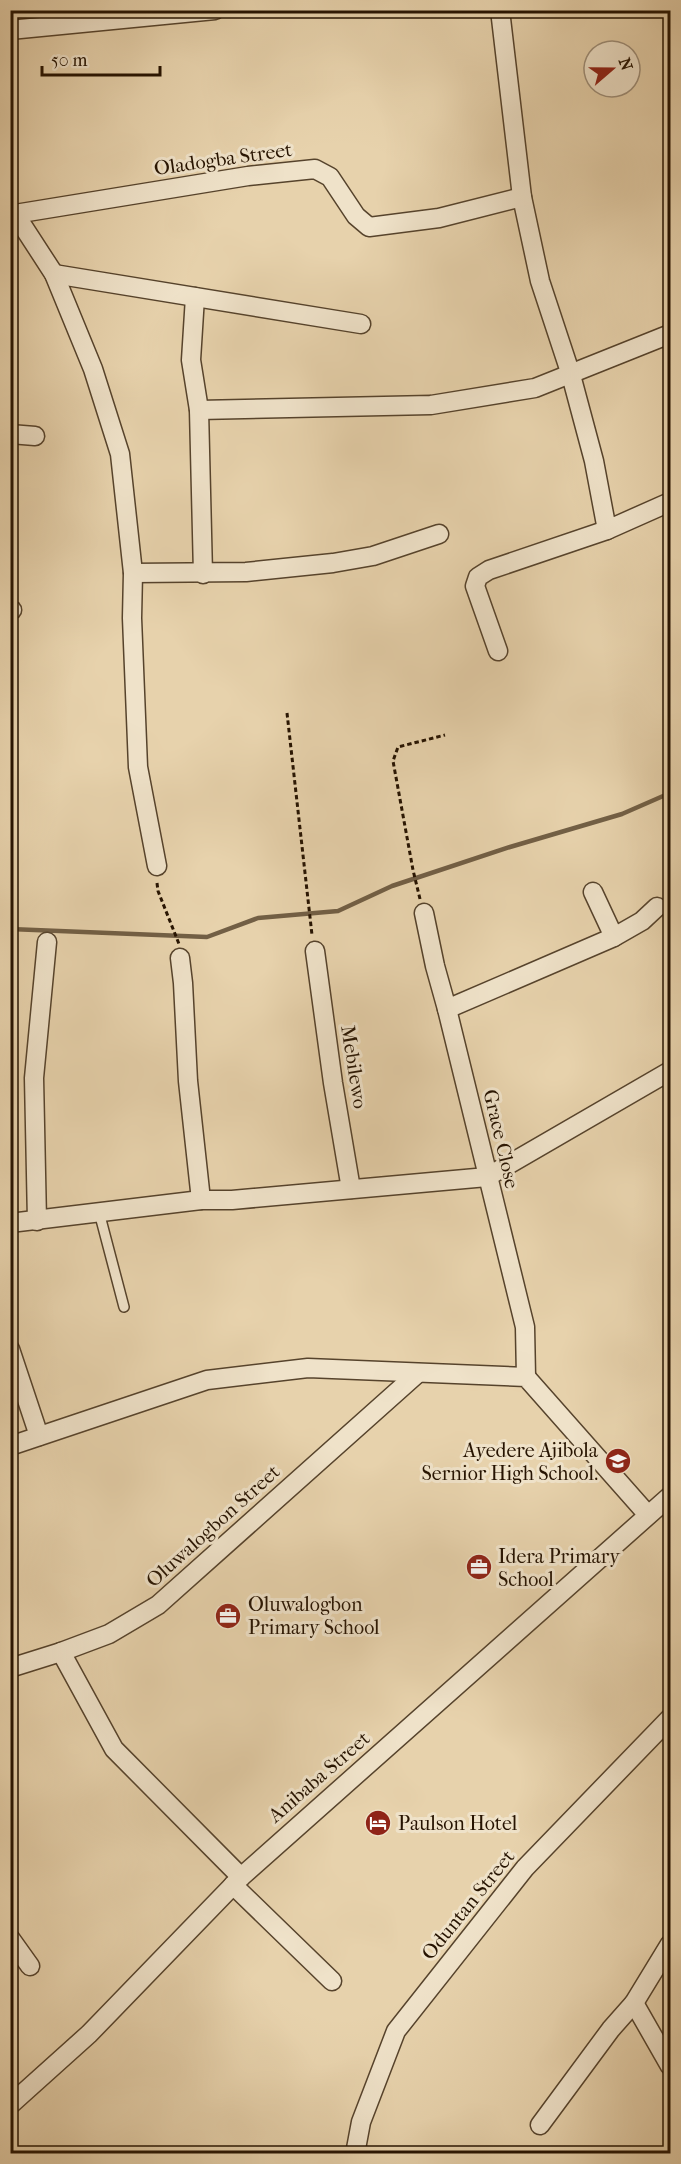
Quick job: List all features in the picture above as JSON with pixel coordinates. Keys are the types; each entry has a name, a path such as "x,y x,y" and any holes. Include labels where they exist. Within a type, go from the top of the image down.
{"street":[{"path":"10,30 215,10"},
{"path":"500,10 522,197 540,281 571,375 594,461 607,530"},
{"name":"Oladogba Street","path":"13,213 249,176 315,169 330,177 356,216 369,227 439,218 522,197"},
{"path":"13,213 54,274 93,369 120,454 133,573 132,618 138,767 157,866"},
{"path":"54,274 361,324"},
{"path":"195,297 191,360 200,410 203,574"},
{"path":"200,410 431,405 535,388 670,334"},
{"path":"10,434 35,436"},
{"path":"498,651 475,586 478,576 489,570 607,530 670,502"},
{"path":"133,573 246,572 333,563 373,556 439,534"},
{"path":"593,892 614,937"},
{"path":"447,1009 614,937 642,921 657,907"},
{"name":"Grace Close","path":"424,913 435,966 525,1327 526,1377"},
{"path":"37,1221 34,1078 47,942"},
{"path":"179,949 188,1081 201,1200"},
{"name":"Mebilewo","path":"315,951 333,1083 351,1189"},
{"path":"10,1223 201,1200 232,1200 487,1177 670,1071"},
{"path":"10,1349 39,1436"},
{"path":"10,1446 207,1380 308,1368 526,1377 648,1515"},
{"name":"Oluwalogbon Street","path":"10,1668 109,1634 158,1605 418,1373"},
{"name":"Anibaba Street","path":"10,2105 89,2034 237,1881 670,1496"},
{"path":"61,1652 114,1749 332,1981"},
{"name":"Oduntan Street","path":"355,2154 361,2122 396,2031 525,1868 670,1718"},
{"path":"10,1938 30,1966"},
{"path":"540,2125 611,2029 634,2003 670,1944"},
{"path":"634,2003 670,2066"}],"lane":[{"path":"99,1212 124,1307"}],"path":[{"path":"287,713 310,921"},
{"path":"415,882 393,760 398,747 445,735"},
{"path":"157,866 158,891 179,949"}],"waterway":[{"path":"10,929 207,937 258,918 338,911 392,886 510,847 622,814 670,793"}],"place":[{"name":"Ayedere Ajibola Sernior High School.","path":"618,1461"},
{"name":"Idera Primary School","path":"479,1567"},
{"name":"Oluwalogbon Primary School","path":"228,1616"},
{"name":"Paulson Hotel","path":"378,1823"}]}
